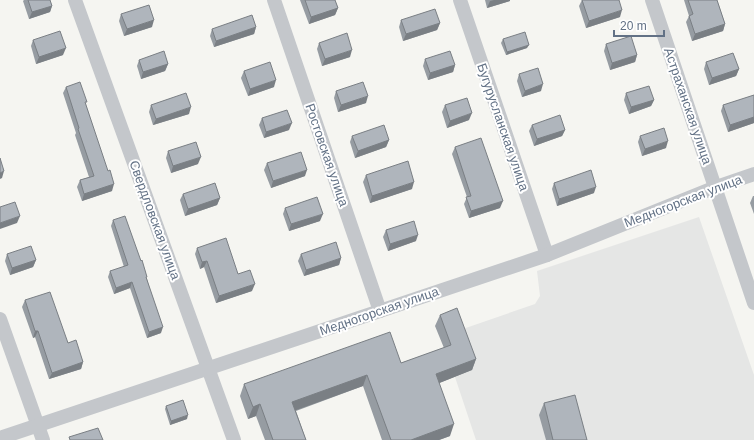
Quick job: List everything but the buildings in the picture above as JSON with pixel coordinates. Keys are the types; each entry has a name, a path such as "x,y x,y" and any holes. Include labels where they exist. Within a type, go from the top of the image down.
{"street":[{"name":"Свердловская улица","path":"75,0 234,440"},
{"name":"Ростовская улица","path":"274,0 380,311"},
{"name":"Бугурусланская улица","path":"460,0 547,254"},
{"name":"Астраханская улица","path":"652,0 754,304"},
{"name":"Медногорская улица","path":"0,438 547,254 754,174"},
{"path":"0,319 43,440"}],"shaded area":[{"path":"699,217 754,375 754,440 476,440 455,377 472,370 457,331 535,304 540,296 537,271"}]}
